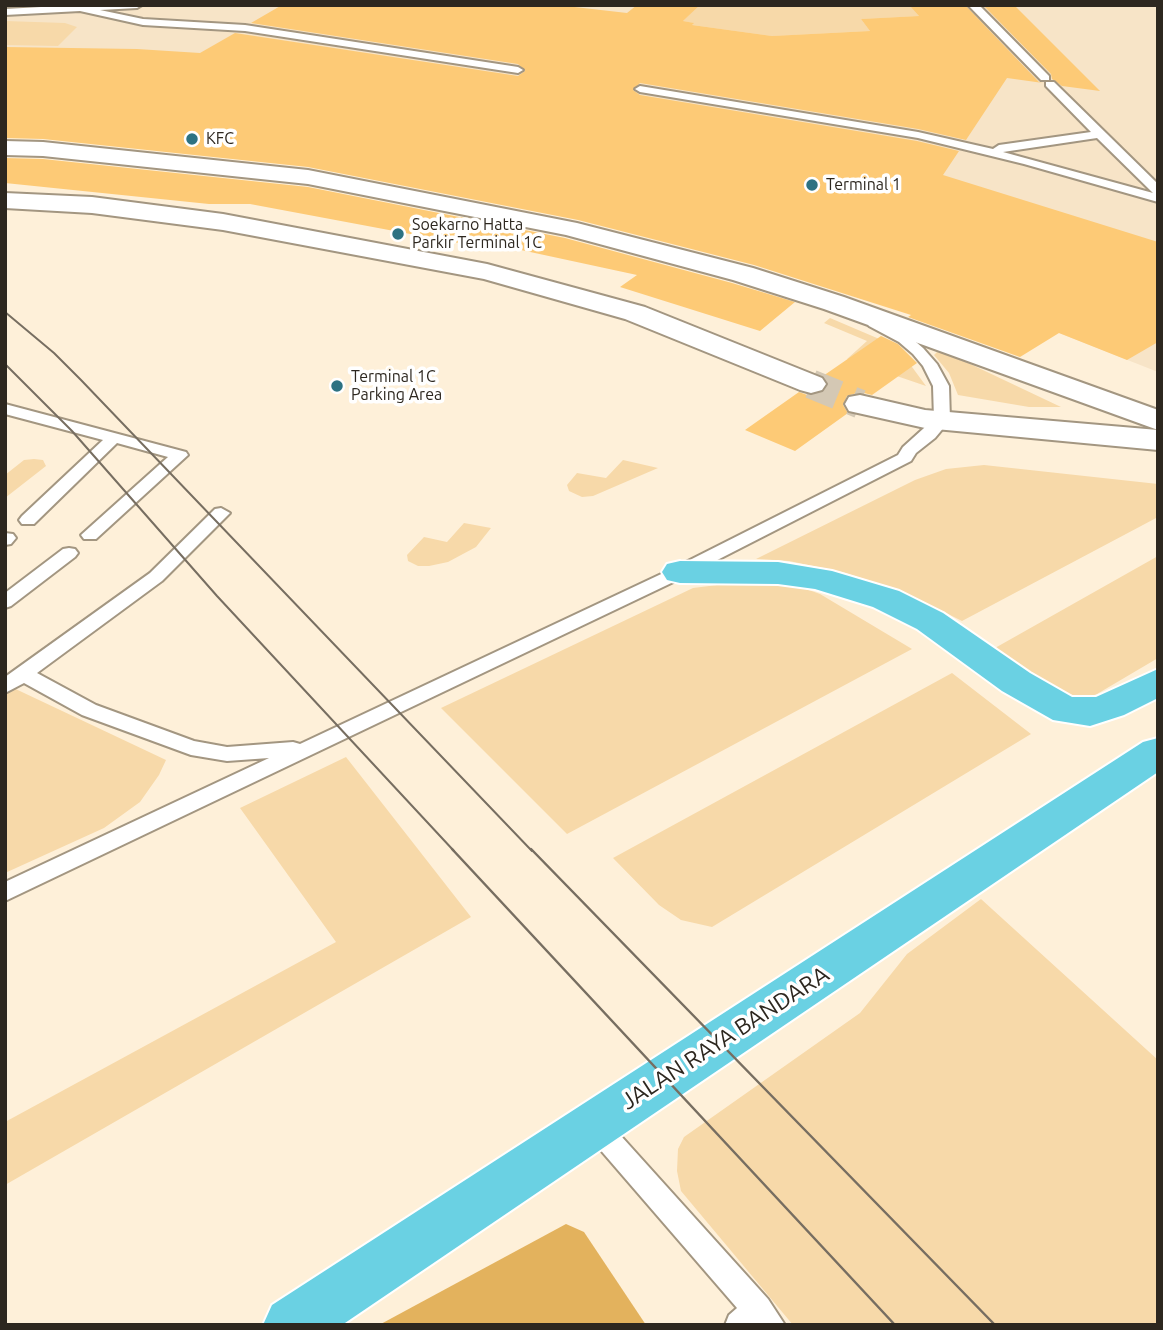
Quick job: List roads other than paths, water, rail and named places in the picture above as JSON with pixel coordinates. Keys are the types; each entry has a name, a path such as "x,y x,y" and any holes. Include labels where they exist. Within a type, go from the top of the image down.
{"main road":[{"path":"680,572 778,573 819,579 886,599 930,621 1016,682 1067,710 1090,712 1110,706 1158,682"},
{"name":"JALAN RAYA BANDARA","path":"292,1325 1158,752"}],"street":[{"path":"5,148 43,149 308,177 568,228 743,274 834,303 1158,421"},
{"path":"5,200 92,205 223,222 486,272 635,313 811,384"},
{"path":"860,404 902,416 1158,440"}],"lane":[{"path":"5,12 137,5"},
{"path":"973,5 1098,134 1158,191"},
{"path":"83,9 143,22 245,28 518,70"},
{"path":"640,89 918,135 1158,198"},
{"path":"986,151 1098,134"},
{"path":"5,892 680,572 905,458 909,450 929,435 942,420 942,386 930,364 904,339 834,303"},
{"path":"5,409 180,455 90,535"},
{"path":"28,520 114,438"},
{"path":"5,687 156,577 221,513"},
{"path":"5,602 69,554"},
{"path":"24,674 89,710 191,748 227,754 258,754 322,743"},
{"path":"594,1124 756,1319"}],"tunnel":[{"path":"811,384 860,404"}],"tram line":[{"path":"5,312 54,353 81,380 532,851"},
{"path":"5,364 72,431 217,596 454,851"},
{"path":"452,849 895,1325"},
{"path":"531,849 995,1325"}],"place":[{"name":"KFC","path":"192,139"},
{"name":"Terminal 1","path":"812,185"},
{"name":"Soekarno Hatta Parkir Terminal 1C","path":"398,234"},
{"name":"Terminal 1C Parking Area","path":"337,386"}]}
